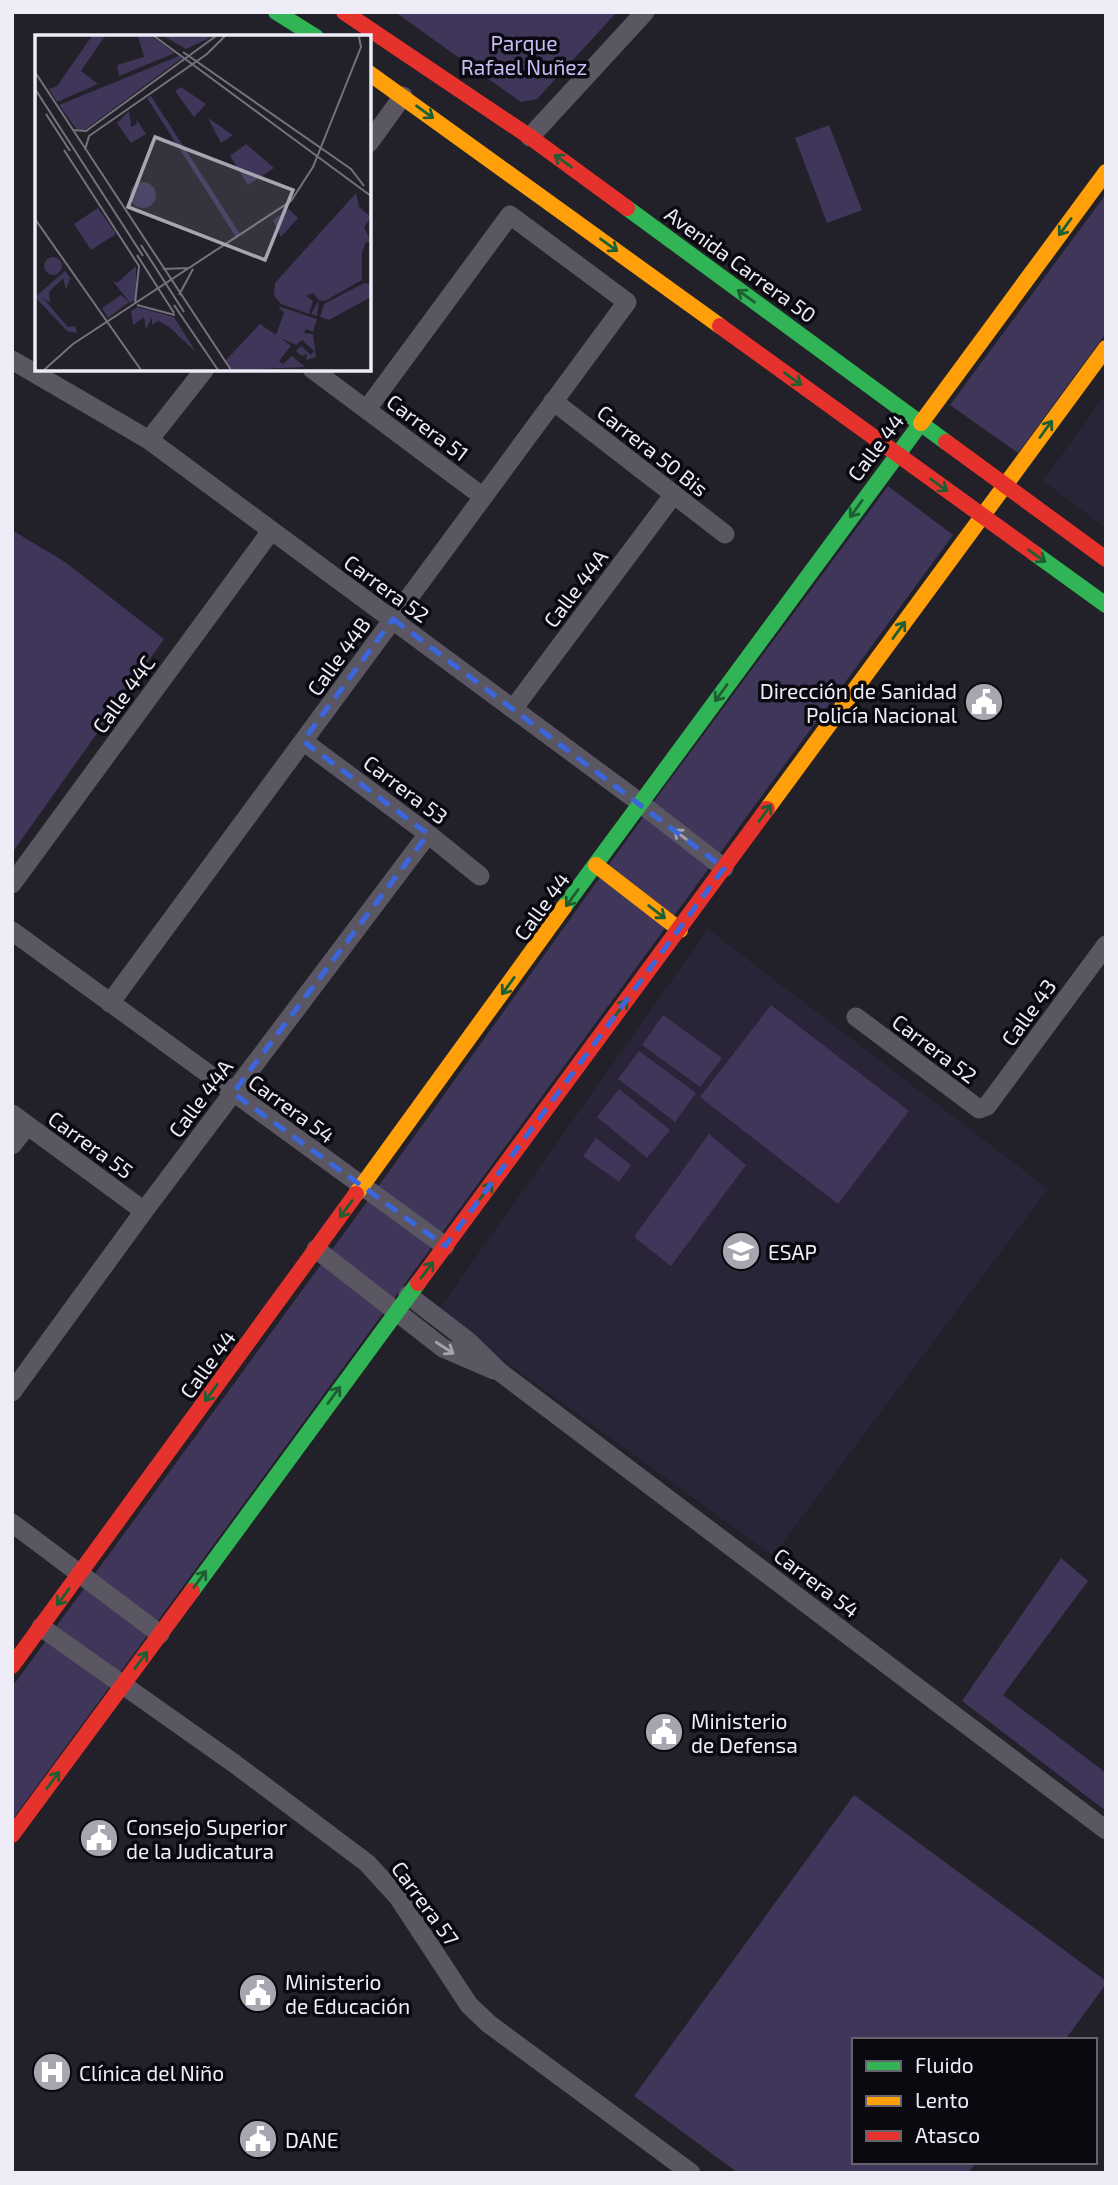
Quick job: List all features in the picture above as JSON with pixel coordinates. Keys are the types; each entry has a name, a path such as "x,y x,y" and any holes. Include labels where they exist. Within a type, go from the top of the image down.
{"street":[{"path":"276,12 313,35"},
{"name":"Avenida Carrera 50","path":"344,12 530,137 1106,559"},
{"path":"530,137 645,12"},
{"path":"371,74 1106,605"},
{"path":"371,140 403,96"},
{"name":"Calle 44","path":"12,1666 640,803 1106,172"},
{"name":"Calle 44B","path":"110,1003 627,302 510,215 367,409"},
{"path":"12,1835 1106,348"},
{"name":"Carrera 52","path":"12,360 149,440 393,619 724,868"},
{"path":"149,440 203,371"},
{"name":"Carrera 51","path":"315,371 482,496"},
{"name":"Carrera 50 Bis","path":"553,401 725,534"},
{"name":"Calle 44A","path":"513,709 674,494"},
{"name":"Calle 44C","path":"12,884 271,531"},
{"name":"Carrera 53","path":"303,741 480,876"},
{"name":"Calle 44A","path":"12,1392 144,1211 428,834"},
{"path":"596,865 680,930"},
{"name":"Carrera 54","path":"12,931 445,1246"},
{"name":"Calle 43","path":"987,1106 1106,945"},
{"name":"Carrera 52","path":"856,1017 978,1109 987,1106"},
{"path":"12,1145 20,1120"},
{"name":"Carrera 55","path":"20,1120 144,1211"},
{"name":"Carrera 54","path":"316,1249 443,1348 500,1372"},
{"name":"Carrera 54","path":"408,1295 468,1341 500,1372 1106,1830"},
{"path":"12,1523 160,1634"},
{"name":"Carrera 57","path":"41,1627 234,1764 367,1863 398,1897 469,2005 489,2024 691,2173"}],"highlighted area":[{"path":"393,619 724,868 445,1246 233,1093 428,834 303,741"}],"shaded area":[{"path":"1106,393 1106,528 1043,481"},
{"name":"ESAP","path":"708,929 1048,1189 773,1556 437,1312"}],"green space":[{"name":"Parque Rafael Nuñez","path":"395,12 617,12 537,99 521,102"},
{"path":"829,125 862,210 827,223 795,138"},
{"path":"1106,194 1106,333 1018,453 950,405"},
{"path":"888,486 953,535 12,1820 12,1687 385,1177 666,785"},
{"path":"12,530 65,562 164,639 12,853"},
{"path":"771,1005 909,1111 838,1204 700,1097"},
{"path":"663,1015 722,1058 700,1087 642,1045"},
{"path":"639,1051 696,1093 675,1122 618,1079"},
{"path":"619,1089 670,1130 647,1158 597,1117"},
{"path":"709,1134 746,1165 671,1266 634,1237"},
{"path":"596,1138 631,1165 619,1182 583,1156"},
{"path":"1061,1558 1088,1581 1003,1695 1106,1773 1106,1811 962,1701"},
{"path":"854,1795 1106,1981 1066,2038 852,2038 852,2164 975,2164 968,2173 738,2173 634,2096"}],"traffic: fast":[{"path":"276,12 313,35"},
{"path":"627,208 946,442"},
{"path":"564,907 921,423"},
{"path":"1034,553 1106,605"},
{"path":"192,1591 418,1283"}],"traffic: slow":[{"path":"371,74 720,326"},
{"path":"921,423 1106,172"},
{"path":"767,809 1106,348"},
{"path":"596,865 680,930"},
{"path":"356,1194 564,907"}],"traffic: jam":[{"path":"344,12 530,137 627,208"},
{"path":"720,326 1034,553"},
{"path":"946,442 1106,559"},
{"path":"418,1283 767,809"},
{"path":"12,1666 356,1194"},
{"path":"12,1835 192,1591"}],"place":[{"name":"Dirección de Sanidad Policía Nacional","path":"984,702"},
{"name":"ESAP","path":"741,1251"},
{"name":"Ministerio de Defensa","path":"664,1732"},
{"name":"Consejo Superior de la Judicatura","path":"99,1838"},
{"name":"Ministerio de Educación","path":"258,1993"},
{"name":"Clínica del Niño","path":"52,2072"},
{"name":"DANE","path":"258,2139"}]}
